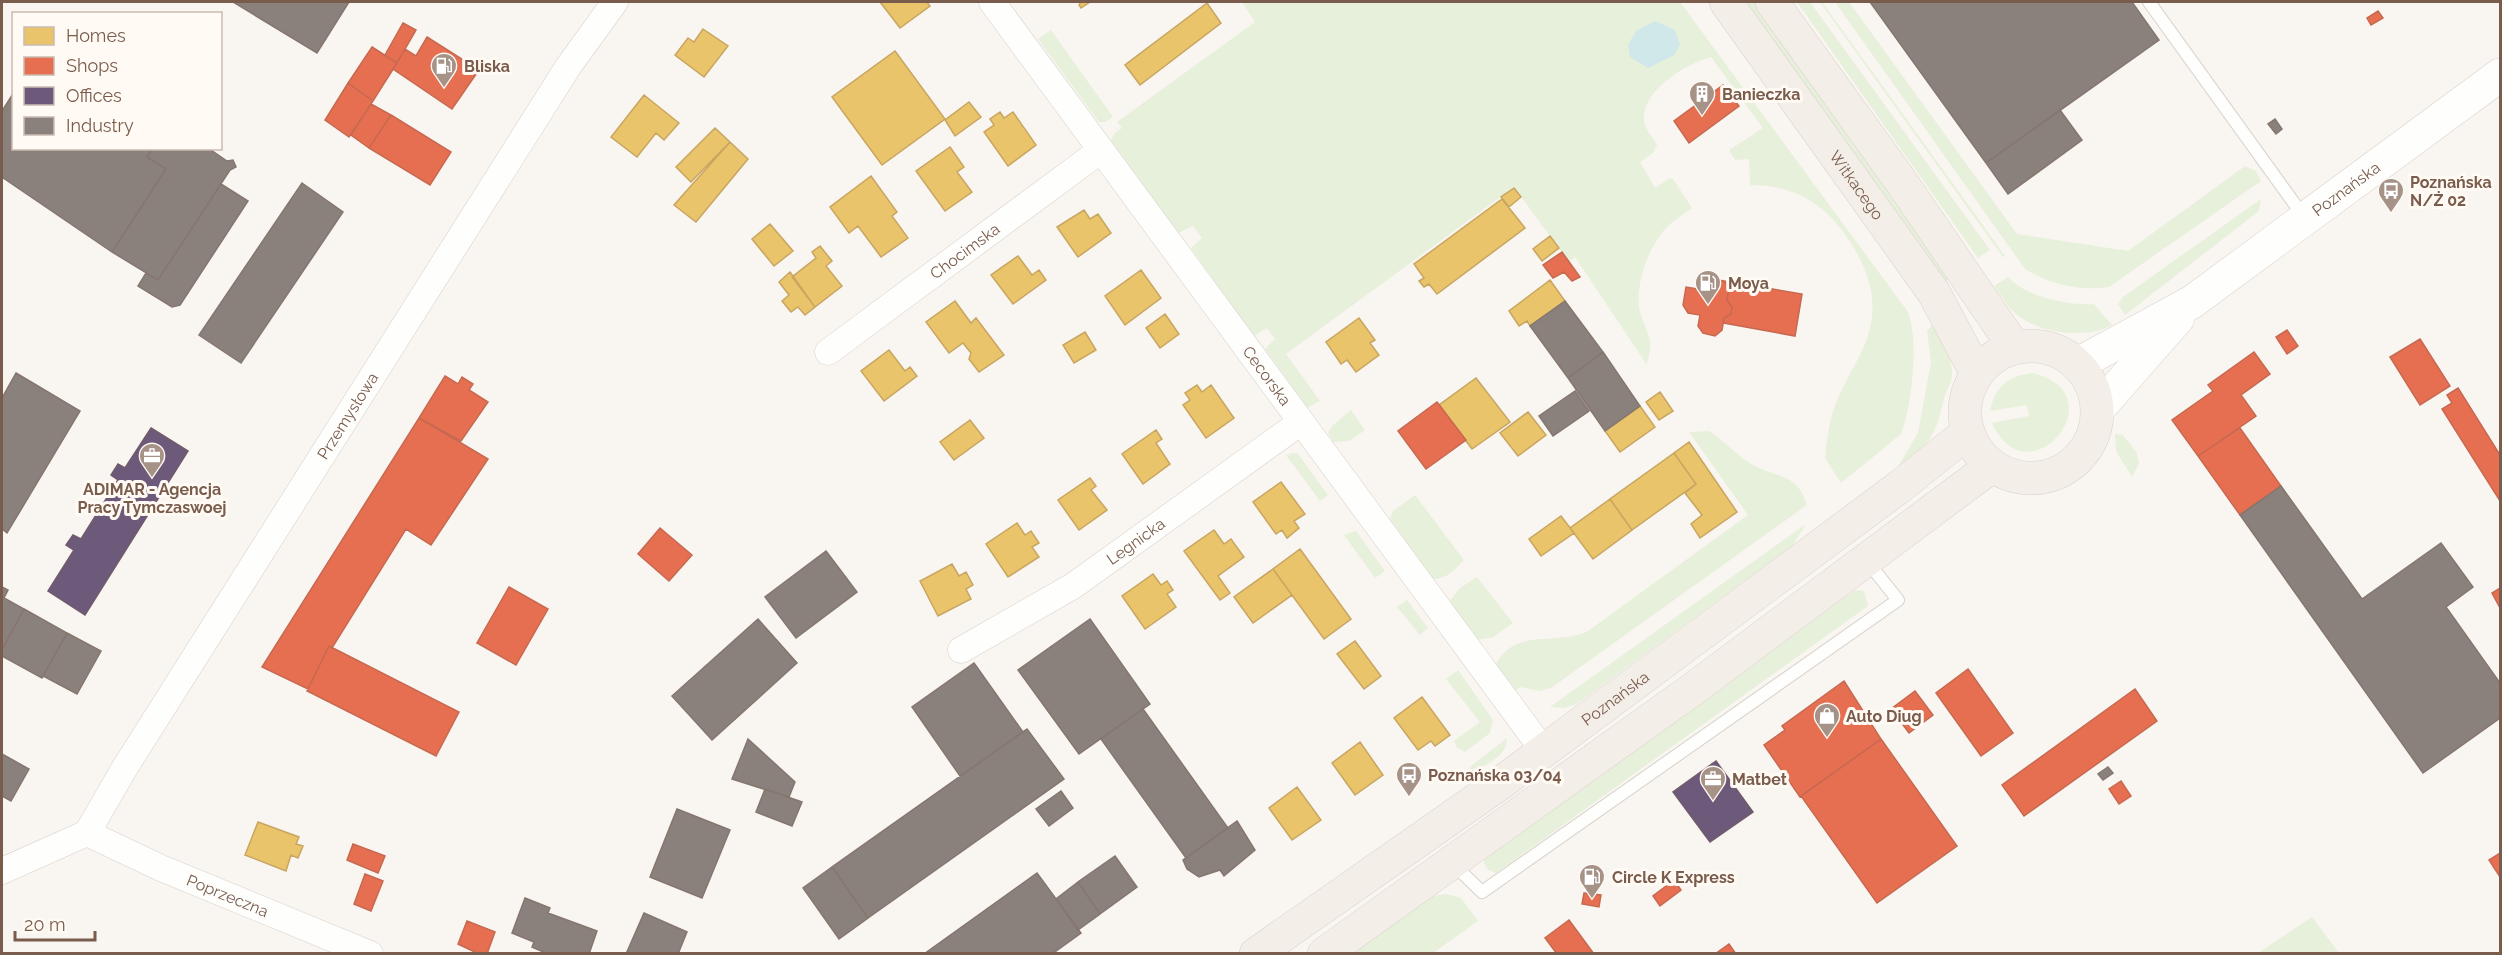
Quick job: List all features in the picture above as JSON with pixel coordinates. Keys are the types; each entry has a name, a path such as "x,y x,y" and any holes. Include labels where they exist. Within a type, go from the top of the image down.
{"main road":[{"name":"Witkacego","path":"1726,2 1934,293 1977,374"},
{"path":"1772,2 1900,180 2015,348"},
{"name":"Poznańska","path":"2078,364 2192,302 2500,75"},
{"name":"Poznańska","path":"2098,409 2192,302"},
{"path":"2037,346 2059,352 2078,364 2095,393 2098,409 2093,438 2085,451 2071,465 2054,475 2033,479 2011,476 1992,466 1977,451 1968,432 1966,402 1977,374 1994,357 2015,348 2037,346"},
{"name":"Poznańska","path":"1256,954 1502,782 1898,488 1968,432"},
{"path":"1324,954 1867,561 1992,466"}],"street":[{"name":"Przemysłowa","path":"87,833 124,769 568,67 615,2"},
{"name":"Cecorska","path":"992,2 1543,750"},
{"name":"Chocimska","path":"828,352 1101,150"},
{"name":"Legnicka","path":"961,650 1073,586 1301,422"},
{"path":"2,871 87,833"},
{"name":"Poprzeczna","path":"87,833 161,868 370,954"}],"lane":[{"path":"2149,2 2306,219"},
{"path":"1451,862 1482,892 1831,649 1898,600 1867,561"}],"green space":[{"path":"1242,2 1680,2 1908,312 1914,356 1911,390 1901,434 1841,483 1825,458 1833,411 1860,355 1871,321 1871,289 1867,274 1841,229 1822,209 1789,191 1750,185 1749,159 1735,160 1729,150 1763,128 1711,57 1689,66 1666,81 1648,102 1644,113 1646,128 1657,145 1653,153 1640,162 1655,188 1670,178 1673,179 1692,208 1662,233 1650,252 1642,274 1639,307 1650,342 1647,365 1575,257 1569,262 1514,187 1286,354 1320,401 1307,408 1265,349 1275,339 1267,328 1254,336 1191,248 1202,238 1193,226 1178,233 1111,140 1122,128 1117,122 1255,22"},
{"path":"1740,2 1754,2 1951,278 1944,282"},
{"path":"1797,2 1810,2 1990,250 1978,258"},
{"path":"1820,2 1822,2 2005,256 2003,257"},
{"path":"1835,2 1849,2 2017,234 2128,251 2245,166 2256,171 2261,181 2109,287 2066,286 2035,275 2025,269"},
{"path":"1051,30 1113,117 1105,122 1099,122 1038,39"},
{"path":"2261,199 2259,211 2125,315 2118,304 2123,297"},
{"path":"2008,277 2025,290 2048,299 2094,304 2112,325 2101,330 2075,333 2035,325 2014,312 1994,286"},
{"path":"1933,324 1949,355 1952,369 1951,379 1938,422 1930,439 1917,453 1897,468 1918,433 1931,362 1927,331"},
{"path":"2032,373 2057,384 2068,400 2068,419 2058,436 2044,448 2026,452 2008,445 1992,423 2029,416 2027,405 1990,411 1995,395 2004,384 2016,377"},
{"path":"1351,410 1365,430 1349,441 1333,442 1328,433 1332,426"},
{"path":"1709,431 1750,463 1791,481 1803,494 1807,505 1551,688 1539,691 1520,687 1514,692 1495,666 1503,654 1513,646 1524,642 1563,638 1588,631 1748,515 1689,432"},
{"path":"2115,434 2123,435 2137,453 2139,463 2132,477 2116,451"},
{"path":"1298,454 1328,495 1320,501 1286,455"},
{"path":"1415,495 1464,560 1442,578 1432,579 1390,519 1393,511"},
{"path":"1806,524 1793,545 1577,704 1564,708 1550,707"},
{"path":"1356,531 1385,571 1375,578 1344,535"},
{"path":"1477,577 1513,623 1493,637 1476,640 1449,602 1460,588"},
{"path":"1855,590 1864,591 1868,606 1496,873 1488,870 1484,863 1486,855"},
{"path":"1407,600 1428,628 1420,635 1397,607"},
{"path":"1458,670 1493,720 1490,733 1465,752 1457,748 1454,741 1480,722 1446,679"},
{"path":"1507,738 1506,745 1499,756 1467,775 1471,766"},
{"path":"1446,894 1461,898 1478,921 1433,953 1351,954 1428,897"},
{"path":"2312,917 2339,953 2258,953"}],"water":[{"path":"1655,21 1675,30 1680,45 1674,55 1648,68 1630,57 1628,45 1636,31"}],"building: Homes":[{"path":"880,2 927,2 930,6 900,28"},
{"path":"1081,2 1090,2 1081,8 1079,5"},
{"path":"1207,3 1221,23 1140,85 1125,65"},
{"path":"703,29 728,46 704,77 675,55 688,38 694,42"},
{"path":"895,51 945,119 882,165 832,97"},
{"path":"644,95 679,123 664,140 656,133 637,157 611,137"},
{"path":"969,102 981,117 955,136 945,120"},
{"path":"1000,112 1004,118 1013,112 1036,145 1008,166 984,132 994,125 990,119"},
{"path":"715,128 730,142 691,182 676,167"},
{"path":"730,142 748,159 696,222 674,205"},
{"path":"950,147 964,167 957,172 972,192 945,211 916,171"},
{"path":"871,176 897,212 892,216 908,238 881,257 858,226 849,233 830,207"},
{"path":"1514,188 1521,197 1509,207 1501,197"},
{"path":"1502,199 1525,228 1437,294 1429,284 1424,287 1419,281 1424,278 1414,264"},
{"path":"1084,210 1090,219 1098,214 1111,233 1078,257 1057,227"},
{"path":"770,224 793,251 774,266 752,239"},
{"path":"1550,236 1559,248 1542,261 1533,249"},
{"path":"820,246 832,261 826,266 842,286 815,307 792,277 816,258 812,252"},
{"path":"1018,256 1032,275 1039,270 1046,280 1013,304 991,275"},
{"path":"1141,270 1161,298 1125,325 1105,296"},
{"path":"790,272 815,307 805,315 798,307 791,312 782,301 789,295 779,282"},
{"path":"1550,280 1565,301 1530,326 1527,321 1519,326 1509,311"},
{"path":"955,301 971,323 976,318 1004,355 979,372 969,359 971,353 963,343 949,353 926,322"},
{"path":"1165,314 1179,334 1160,348 1146,328"},
{"path":"1359,318 1375,340 1370,343 1379,355 1356,372 1347,360 1341,364 1326,342"},
{"path":"1085,332 1096,350 1074,363 1063,345"},
{"path":"889,350 905,371 910,367 917,376 884,401 861,371"},
{"path":"1476,378 1510,422 1472,449 1439,405"},
{"path":"1197,385 1202,392 1211,385 1234,418 1206,438 1183,405 1190,400 1185,393"},
{"path":"1660,392 1673,411 1659,420 1646,402"},
{"path":"1640,406 1655,427 1620,452 1605,431"},
{"path":"1528,412 1546,435 1518,456 1500,433"},
{"path":"970,420 984,438 954,460 940,442"},
{"path":"1156,430 1162,439 1156,443 1170,464 1143,484 1122,454"},
{"path":"1689,442 1737,512 1700,538 1691,524 1702,515 1685,493 1696,484 1674,453"},
{"path":"1674,453 1696,484 1632,530 1610,499"},
{"path":"1090,478 1096,486 1091,490 1107,510 1079,530 1058,500"},
{"path":"1281,482 1305,514 1294,521 1299,528 1287,538 1282,530 1276,534 1253,502"},
{"path":"1610,499 1632,530 1593,559 1570,528"},
{"path":"1561,516 1574,533 1541,556 1529,539"},
{"path":"1017,523 1025,535 1031,531 1039,543 1032,547 1039,557 1008,577 986,544"},
{"path":"1214,530 1224,544 1231,539 1244,557 1218,576 1230,593 1220,600 1184,551"},
{"path":"1300,549 1351,619 1324,639 1273,569"},
{"path":"952,564 959,576 966,572 973,585 966,589 971,599 938,616 920,581"},
{"path":"1273,569 1292,595 1253,623 1234,597"},
{"path":"1153,574 1161,585 1167,581 1173,590 1167,594 1176,607 1145,629 1122,596"},
{"path":"1355,641 1381,676 1364,689 1337,654"},
{"path":"1422,697 1450,735 1435,746 1431,741 1418,750 1394,718"},
{"path":"1360,742 1383,775 1355,795 1332,763"},
{"path":"1297,787 1321,820 1292,840 1269,808"},
{"path":"258,822 299,837 296,844 303,846 298,858 291,855 286,871 245,855"}],"building: Shops":[{"path":"2378,11 2383,18 2371,25 2367,18"},
{"path":"403,23 416,30 397,63 385,55"},
{"name":"Bliska","path":"427,37 479,70 452,109 393,69 405,49 416,56"},
{"path":"372,47 397,63 373,101 348,83"},
{"path":"348,83 373,101 349,137 325,120"},
{"name":"Banieczka","path":"1723,85 1739,106 1689,143 1674,121"},
{"path":"371,104 391,115 369,148 351,135"},
{"path":"391,115 451,152 430,185 369,148"},
{"path":"1562,252 1580,277 1572,281 1564,272 1553,278 1543,265"},
{"name":"Moya","path":"1700,277 1724,281 1729,288 1727,300 1732,307 1731,314 1724,318 1722,330 1715,336 1703,333 1698,326 1700,315 1688,313 1683,305 1686,287 1698,289"},
{"path":"1724,281 1802,294 1795,336 1724,323 1724,318 1731,314 1732,307 1727,300 1729,288"},
{"path":"2287,330 2298,346 2287,354 2276,337"},
{"path":"2420,339 2450,386 2420,405 2390,357"},
{"path":"2254,352 2270,374 2241,395 2256,416 2198,456 2172,420 2213,391 2208,385"},
{"path":"445,376 458,384 462,377 473,384 469,390 488,402 461,441 419,418"},
{"path":"2458,388 2500,455 2500,501 2442,409 2452,403 2447,395"},
{"path":"1437,402 1466,440 1426,469 1398,431"},
{"path":"419,418 488,459 431,545 406,529 332,648 329,646 308,689 262,667"},
{"path":"2240,428 2281,486 2240,515 2198,456"},
{"path":"660,528 692,555 669,581 638,554"},
{"path":"509,587 548,609 516,665 477,643"},
{"path":"2500,588 2500,608 2492,593"},
{"path":"329,646 459,712 436,756 307,691"},
{"path":"1968,669 2013,733 1981,756 1936,693"},
{"name":"Auto Diug","path":"1844,681 1881,739 1800,797 1764,745 1785,730 1782,726"},
{"path":"2135,689 2157,721 2024,816 2002,785"},
{"path":"1915,691 1933,715 1909,733 1891,709"},
{"path":"1881,739 1957,846 1877,903 1801,796"},
{"path":"2121,781 2131,796 2119,804 2109,789"},
{"path":"353,844 385,856 378,873 347,860"},
{"path":"2500,853 2500,877 2489,860"},
{"path":"365,874 383,881 371,911 354,904"},
{"path":"1674,880 1681,890 1660,906 1653,896"},
{"name":"Circle K Express","path":"1584,893 1601,895 1599,907 1582,904"},
{"path":"1569,920 1594,954 1557,954 1545,938"},
{"path":"467,921 495,932 487,954 479,954 458,944"},
{"path":"1729,944 1736,954 1715,954"}],"building: Offices":[{"path":"151,428 188,451 85,615 48,591 74,550 66,545 73,535 81,539 118,480 111,475 118,464 125,468"},
{"name":"Matbet","path":"1716,761 1753,812 1710,842 1673,792"}],"building: Industry":[{"path":"233,2 349,2 317,53"},
{"path":"1870,2 2132,2 2159,40 1986,163"},
{"path":"12,95 12,150 152,150 147,157 166,169 112,252 2,177 2,111"},
{"path":"2060,110 2082,140 2008,194 1986,163"},
{"path":"2275,119 2282,129 2276,134 2268,124"},
{"path":"152,150 211,150 227,161 233,160 236,167 230,170 158,280 112,252 166,169 147,157"},
{"path":"302,183 343,212 241,363 199,335"},
{"path":"221,184 248,201 180,305 172,307 138,286 146,273 158,280"},
{"path":"1565,301 1603,352 1568,378 1530,326"},
{"path":"1603,352 1640,406 1605,431 1568,378"},
{"path":"16,373 80,411 7,533 2,529 2,398"},
{"path":"1575,391 1589,411 1553,436 1539,416"},
{"path":"2281,486 2362,599 2441,543 2473,587 2446,607 2500,683 2500,718 2423,773 2240,515"},
{"path":"826,551 857,592 796,638 765,597"},
{"path":"2,587 8,590 4,598 24,609 2,650"},
{"path":"24,609 67,633 42,678 2,656 2,650"},
{"path":"758,619 797,663 712,740 672,696"},
{"path":"1090,619 1150,704 1079,754 1018,670"},
{"path":"67,633 101,651 77,694 43,676"},
{"path":"974,663 1023,732 960,776 912,707"},
{"path":"1143,709 1228,828 1186,858 1101,739"},
{"path":"1027,729 1064,779 868,918 832,867"},
{"path":"748,739 795,782 789,797 732,779"},
{"path":"2,754 29,769 11,801 2,796"},
{"path":"2108,767 2113,773 2103,780 2098,774"},
{"path":"765,789 802,802 792,826 756,812"},
{"path":"1061,791 1073,808 1049,826 1036,809"},
{"path":"677,809 730,830 702,898 650,877"},
{"path":"1237,821 1255,850 1224,876 1220,870 1199,877 1187,869 1183,860"},
{"path":"1115,856 1137,887 1100,914 1078,882"},
{"path":"832,867 868,918 839,939 803,888"},
{"path":"1037,873 1081,933 1052,954 924,954"},
{"path":"1078,882 1100,914 1078,930 1056,899"},
{"path":"525,898 550,908 548,913 597,931 589,954 548,954 532,947 534,942 512,933"},
{"path":"644,913 687,932 678,954 626,954"}],"place":[{"name":"Bliska","path":"444,89"},
{"name":"Banieczka","path":"1702,117"},
{"name":"Poznańska N/Ż 02","path":"2391,214"},
{"name":"Moya","path":"1708,306"},
{"name":"ADIMAR - Agencja Pracy Tymczaswoej","path":"152,479"},
{"name":"Auto Diug","path":"1827,739"},
{"name":"Poznańska 03/04","path":"1409,798"},
{"name":"Matbet","path":"1713,802"},
{"name":"Circle K Express","path":"1592,900"}]}
